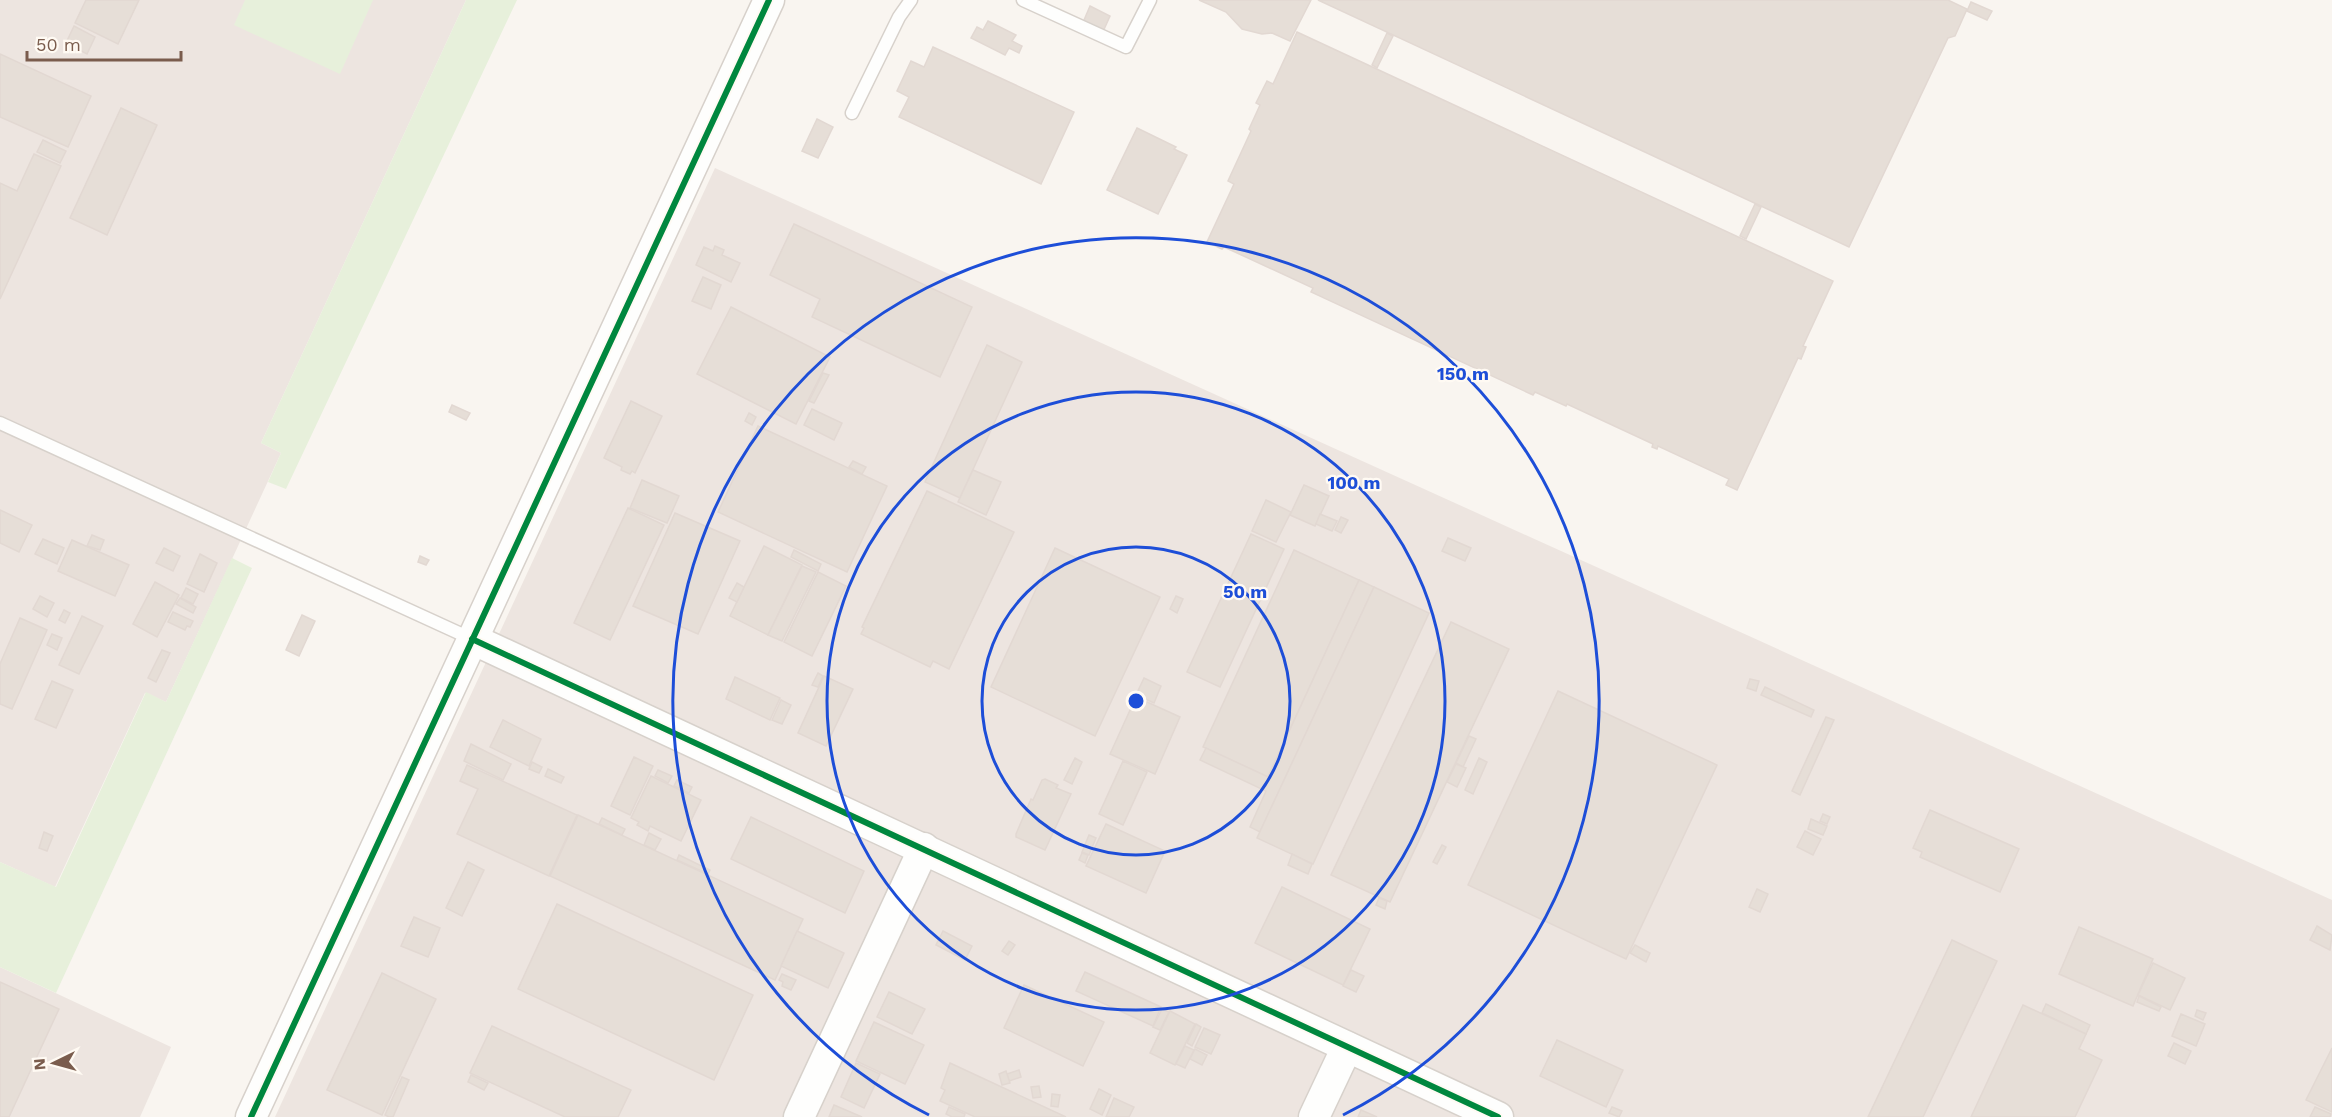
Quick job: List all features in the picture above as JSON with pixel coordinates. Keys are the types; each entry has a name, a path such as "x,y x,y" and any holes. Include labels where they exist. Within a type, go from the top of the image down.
{"street":[{"path":"251,1117 769,0"},
{"path":"472,639 1498,1117"},
{"path":"799,1117 924,848"},
{"path":"1314,1117 1347,1047"}],"lane":[{"path":"852,113 899,17 911,0"},
{"path":"1023,0 1126,47 1150,0"},
{"path":"0,423 472,639"}],"shaded area":[{"path":"0,0 466,0 261,443 281,453 166,702 145,693 55,887 0,862"},
{"path":"715,168 2332,900 2332,1117 275,1117"},
{"path":"0,967 171,1047 140,1117 0,1117"}],"green space":[{"path":"245,0 373,0 340,74 234,25"},
{"path":"466,0 517,0 286,489 268,482 281,453 261,443"},
{"path":"232,558 252,568 56,993 0,967 0,862 56,887 146,692 166,702"}],"building":[{"path":"86,0 139,0 118,44 75,23"},
{"path":"1199,0 1311,0 1290,41 1272,33 1262,34 1242,29 1226,12"},
{"path":"1318,0 1948,0 1967,9 1955,36 1948,38 1849,247"},
{"path":"1971,2 1992,11 1987,20 1967,11"},
{"path":"1090,6 1110,16 1101,36 1081,27"},
{"path":"988,21 1016,35 1012,41 1022,46 1019,53 1009,48 1005,55 971,38 977,27 983,30"},
{"path":"74,26 95,37 87,54 66,43"},
{"path":"1297,32 1833,281 1803,346 1806,347 1801,359 1798,358 1737,490 1726,485 1729,479 1658,446 1657,449 1652,447 1653,444 1567,404 1566,406 1535,392 1533,395 1311,292 1313,288 1224,247 1222,249 1207,242 1234,184 1228,181 1251,131 1249,129 1260,105 1256,103 1267,81 1273,84"},
{"path":"1387,33 1393,36 1377,68 1372,65"},
{"path":"933,47 1074,112 1041,184 899,117 909,97 897,91 911,61 924,67"},
{"path":"0,54 91,96 68,147 0,117"},
{"path":"121,108 157,125 107,235 70,218"},
{"path":"817,119 833,127 818,158 802,151"},
{"path":"1137,128 1176,147 1174,149 1187,155 1158,214 1107,190"},
{"path":"43,140 66,151 60,163 37,152"},
{"path":"34,154 61,166 0,299 0,183 17,191"},
{"path":"1755,204 1761,207 1746,239 1740,236"},
{"path":"794,224 972,307 940,377 812,317 820,299 770,275"},
{"path":"715,246 724,250 722,255 740,263 731,282 696,265 704,247 713,251"},
{"path":"703,277 721,285 711,309 692,301"},
{"path":"731,307 830,357 796,424 697,374"},
{"path":"987,345 1022,362 960,498 925,482"},
{"path":"823,373 829,375 814,403 809,401"},
{"path":"631,401 662,416 635,473 632,471 630,474 604,458"},
{"path":"452,405 470,413 466,420 449,412"},
{"path":"812,409 842,423 834,440 804,425"},
{"path":"749,413 756,417 752,425 745,421"},
{"path":"758,426 887,486 847,572 718,512"},
{"path":"853,461 866,467 862,474 849,467"},
{"path":"973,470 1001,482 986,515 958,502"},
{"path":"642,480 679,496 667,523 630,508"},
{"path":"1304,485 1329,496 1315,526 1290,515"},
{"path":"927,491 1014,532 949,669 933,661 930,667 861,634 864,628 862,627"},
{"path":"1266,500 1291,512 1276,542 1252,531"},
{"path":"628,508 664,525 610,640 574,623"},
{"path":"0,510 32,525 19,552 0,543"},
{"path":"675,513 740,541 698,634 633,606"},
{"path":"1320,514 1337,521 1332,531 1316,524"},
{"path":"1341,517 1348,520 1341,533 1335,530"},
{"path":"1251,534 1284,549 1220,687 1187,672"},
{"path":"92,535 104,540 100,550 87,546"},
{"path":"1448,538 1471,548 1465,561 1442,551"},
{"path":"43,539 64,548 57,564 35,554"},
{"path":"72,540 129,565 115,596 58,571"},
{"path":"764,546 802,565 768,635 730,616"},
{"path":"164,548 180,556 173,571 156,563"},
{"path":"1055,548 1160,597 1095,736 991,687"},
{"path":"794,550 821,564 818,571 791,557"},
{"path":"1294,550 1359,580 1268,777 1203,747"},
{"path":"200,554 217,563 204,592 187,584"},
{"path":"420,556 429,560 426,565 418,562"},
{"path":"802,566 816,572 782,641 768,635"},
{"path":"818,572 846,586 812,656 784,642"},
{"path":"1359,580 1374,587 1260,832 1250,827 1266,791 1200,760 1206,748 1268,777"},
{"path":"155,582 179,595 157,637 133,624"},
{"path":"737,583 744,587 737,602 729,598"},
{"path":"1374,587 1429,613 1313,864 1257,838"},
{"path":"186,588 198,594 193,604 181,598"},
{"path":"40,596 54,603 47,617 33,609"},
{"path":"1176,596 1183,599 1177,613 1170,609"},
{"path":"180,598 196,607 193,613 176,604"},
{"path":"64,610 70,613 65,623 59,620"},
{"path":"173,612 193,621 190,627 187,626 185,630 168,622"},
{"path":"302,615 315,621 299,656 286,650"},
{"path":"82,616 103,626 79,674 59,665"},
{"path":"20,618 47,630 12,709 0,704 0,664"},
{"path":"1451,622 1509,649 1390,902 1331,875"},
{"path":"52,634 62,638 57,650 47,645"},
{"path":"162,650 170,653 156,682 148,678"},
{"path":"818,673 823,676 818,687 812,685"},
{"path":"824,676 853,689 826,746 798,733"},
{"path":"735,677 780,698 770,720 726,699"},
{"path":"1144,678 1161,686 1154,703 1136,695"},
{"path":"1750,679 1759,681 1756,691 1747,688"},
{"path":"52,681 73,690 56,728 35,719"},
{"path":"1765,687 1814,710 1811,717 1761,695"},
{"path":"1558,691 1717,765 1626,959 1468,885"},
{"path":"1136,697 1180,717 1155,774 1110,754"},
{"path":"781,700 791,705 782,724 772,720"},
{"path":"1826,717 1834,720 1800,795 1792,791"},
{"path":"503,720 541,739 529,766 490,747"},
{"path":"1469,736 1476,739 1463,767 1456,763"},
{"path":"471,744 511,764 503,780 464,761"},
{"path":"634,757 653,766 630,815 611,806"},
{"path":"1075,758 1082,762 1072,784 1064,780"},
{"path":"1479,758 1487,762 1473,794 1465,790"},
{"path":"1123,761 1147,772 1123,825 1099,814"},
{"path":"532,762 542,767 539,773 529,769"},
{"path":"1456,764 1466,768 1457,787 1447,782"},
{"path":"467,765 577,815 549,876 457,834 478,789 460,781"},
{"path":"548,769 564,777 561,783 545,776"},
{"path":"658,770 672,776 668,783 655,776"},
{"path":"651,776 701,800 681,841 650,826 648,831 637,825 639,822 631,818"},
{"path":"1045,779 1058,785 1056,788 1071,794 1045,850 1016,837 1016,834 1031,799 1033,800 1042,780"},
{"path":"677,780 692,787 689,793 674,786"},
{"path":"1930,810 2019,849 2000,892 1920,857 1922,852 1913,848"},
{"path":"1823,814 1830,817 1827,824 1820,821"},
{"path":"578,815 803,919 775,980 550,876"},
{"path":"751,817 864,871 845,913 731,859"},
{"path":"602,818 625,829 622,835 599,824"},
{"path":"1811,819 1827,826 1823,835 1808,829"},
{"path":"1106,824 1165,851 1146,893 1086,866"},
{"path":"1805,831 1821,839 1813,855 1797,847"},
{"path":"44,832 53,836 47,851 39,848"},
{"path":"649,833 661,839 655,850 644,845"},
{"path":"1089,835 1096,838 1089,855 1082,852"},
{"path":"1442,845 1446,847 1437,864 1433,862"},
{"path":"1082,853 1088,855 1085,863 1079,860"},
{"path":"1292,854 1312,864 1308,874 1288,865"},
{"path":"679,855 710,870 708,874 677,860"},
{"path":"468,862 484,870 462,916 446,908"},
{"path":"1282,887 1370,929 1343,985 1255,943"},
{"path":"1757,889 1768,894 1760,912 1749,907"},
{"path":"1379,898 1387,901 1385,909 1376,905"},
{"path":"557,904 753,995 714,1080 518,989"},
{"path":"414,917 440,928 428,957 401,946"},
{"path":"2317,926 2332,935 2330,950 2310,940"},
{"path":"2079,927 2153,959 2133,1006 2059,974"},
{"path":"797,931 844,953 828,988 781,966"},
{"path":"943,931 972,946 965,960 936,945"},
{"path":"1952,940 1997,961 1923,1117 1868,1117"},
{"path":"1009,941 1015,945 1008,955 1002,951"},
{"path":"1635,945 1650,953 1646,962 1630,953"},
{"path":"2153,963 2185,978 2170,1010 2138,995"},
{"path":"1351,970 1364,976 1356,992 1343,986"},
{"path":"1085,972 1161,1007 1153,1026 1076,991"},
{"path":"382,973 436,999 382,1115 327,1090"},
{"path":"782,974 796,980 791,990 782,986 783,982 779,980"},
{"path":"0,982 59,1009 9,1117 0,1117"},
{"path":"1024,985 1104,1022 1083,1066 1004,1028"},
{"path":"889,992 925,1009 912,1034 877,1017"},
{"path":"2139,996 2161,1007 2159,1011 2137,1002"},
{"path":"2046,1004 2090,1025 2086,1034 2042,1013"},
{"path":"2023,1005 2086,1034 2079,1049 2102,1060 2075,1117 1971,1117"},
{"path":"1162,1009 1169,1012 1160,1030 1153,1027"},
{"path":"2197,1010 2206,1013 2203,1020 2195,1016"},
{"path":"1170,1011 1195,1024 1175,1065 1150,1053"},
{"path":"2181,1014 2205,1024 2196,1046 2172,1036"},
{"path":"874,1022 924,1045 905,1084 856,1061"},
{"path":"1196,1024 1201,1027 1192,1046 1187,1043"},
{"path":"492,1026 631,1090 618,1117 565,1117 470,1073"},
{"path":"1204,1028 1220,1035 1211,1054 1195,1047"},
{"path":"1557,1040 1623,1070 1606,1107 1540,1076"},
{"path":"2174,1043 2191,1051 2185,1064 2168,1056"},
{"path":"1185,1046 1194,1050 1185,1068 1176,1064"},
{"path":"2332,1048 2332,1112 2306,1100"},
{"path":"1195,1049 1207,1055 1202,1065 1190,1059"},
{"path":"856,1063 880,1074 864,1108 841,1097"},
{"path":"950,1063 1066,1117 975,1117 940,1101 945,1090 941,1088"},
{"path":"1019,1070 1021,1077 1009,1081 1007,1074"},
{"path":"1006,1071 1010,1083 1002,1085 999,1074"},
{"path":"471,1075 488,1083 484,1090 468,1082"},
{"path":"402,1077 409,1080 393,1117 389,1117 385,1115"},
{"path":"1039,1086 1041,1097 1033,1098 1031,1087"},
{"path":"1099,1089 1111,1095 1102,1115 1090,1109"},
{"path":"1052,1094 1060,1095 1058,1107 1051,1106"},
{"path":"1114,1098 1134,1107 1129,1117 1106,1117"},
{"path":"834,1105 862,1117 829,1117"},
{"path":"949,1107 965,1114 964,1117 952,1117 946,1114"},
{"path":"1612,1107 1622,1111 1619,1117 1609,1113"},
{"path":"2315,1107 2331,1114 2330,1117 2310,1117"},
{"path":"1361,1110 1377,1117 1358,1117"}],"cycle path":[{"path":"251,1117 769,0"},
{"path":"472,639 1498,1117"}]}
